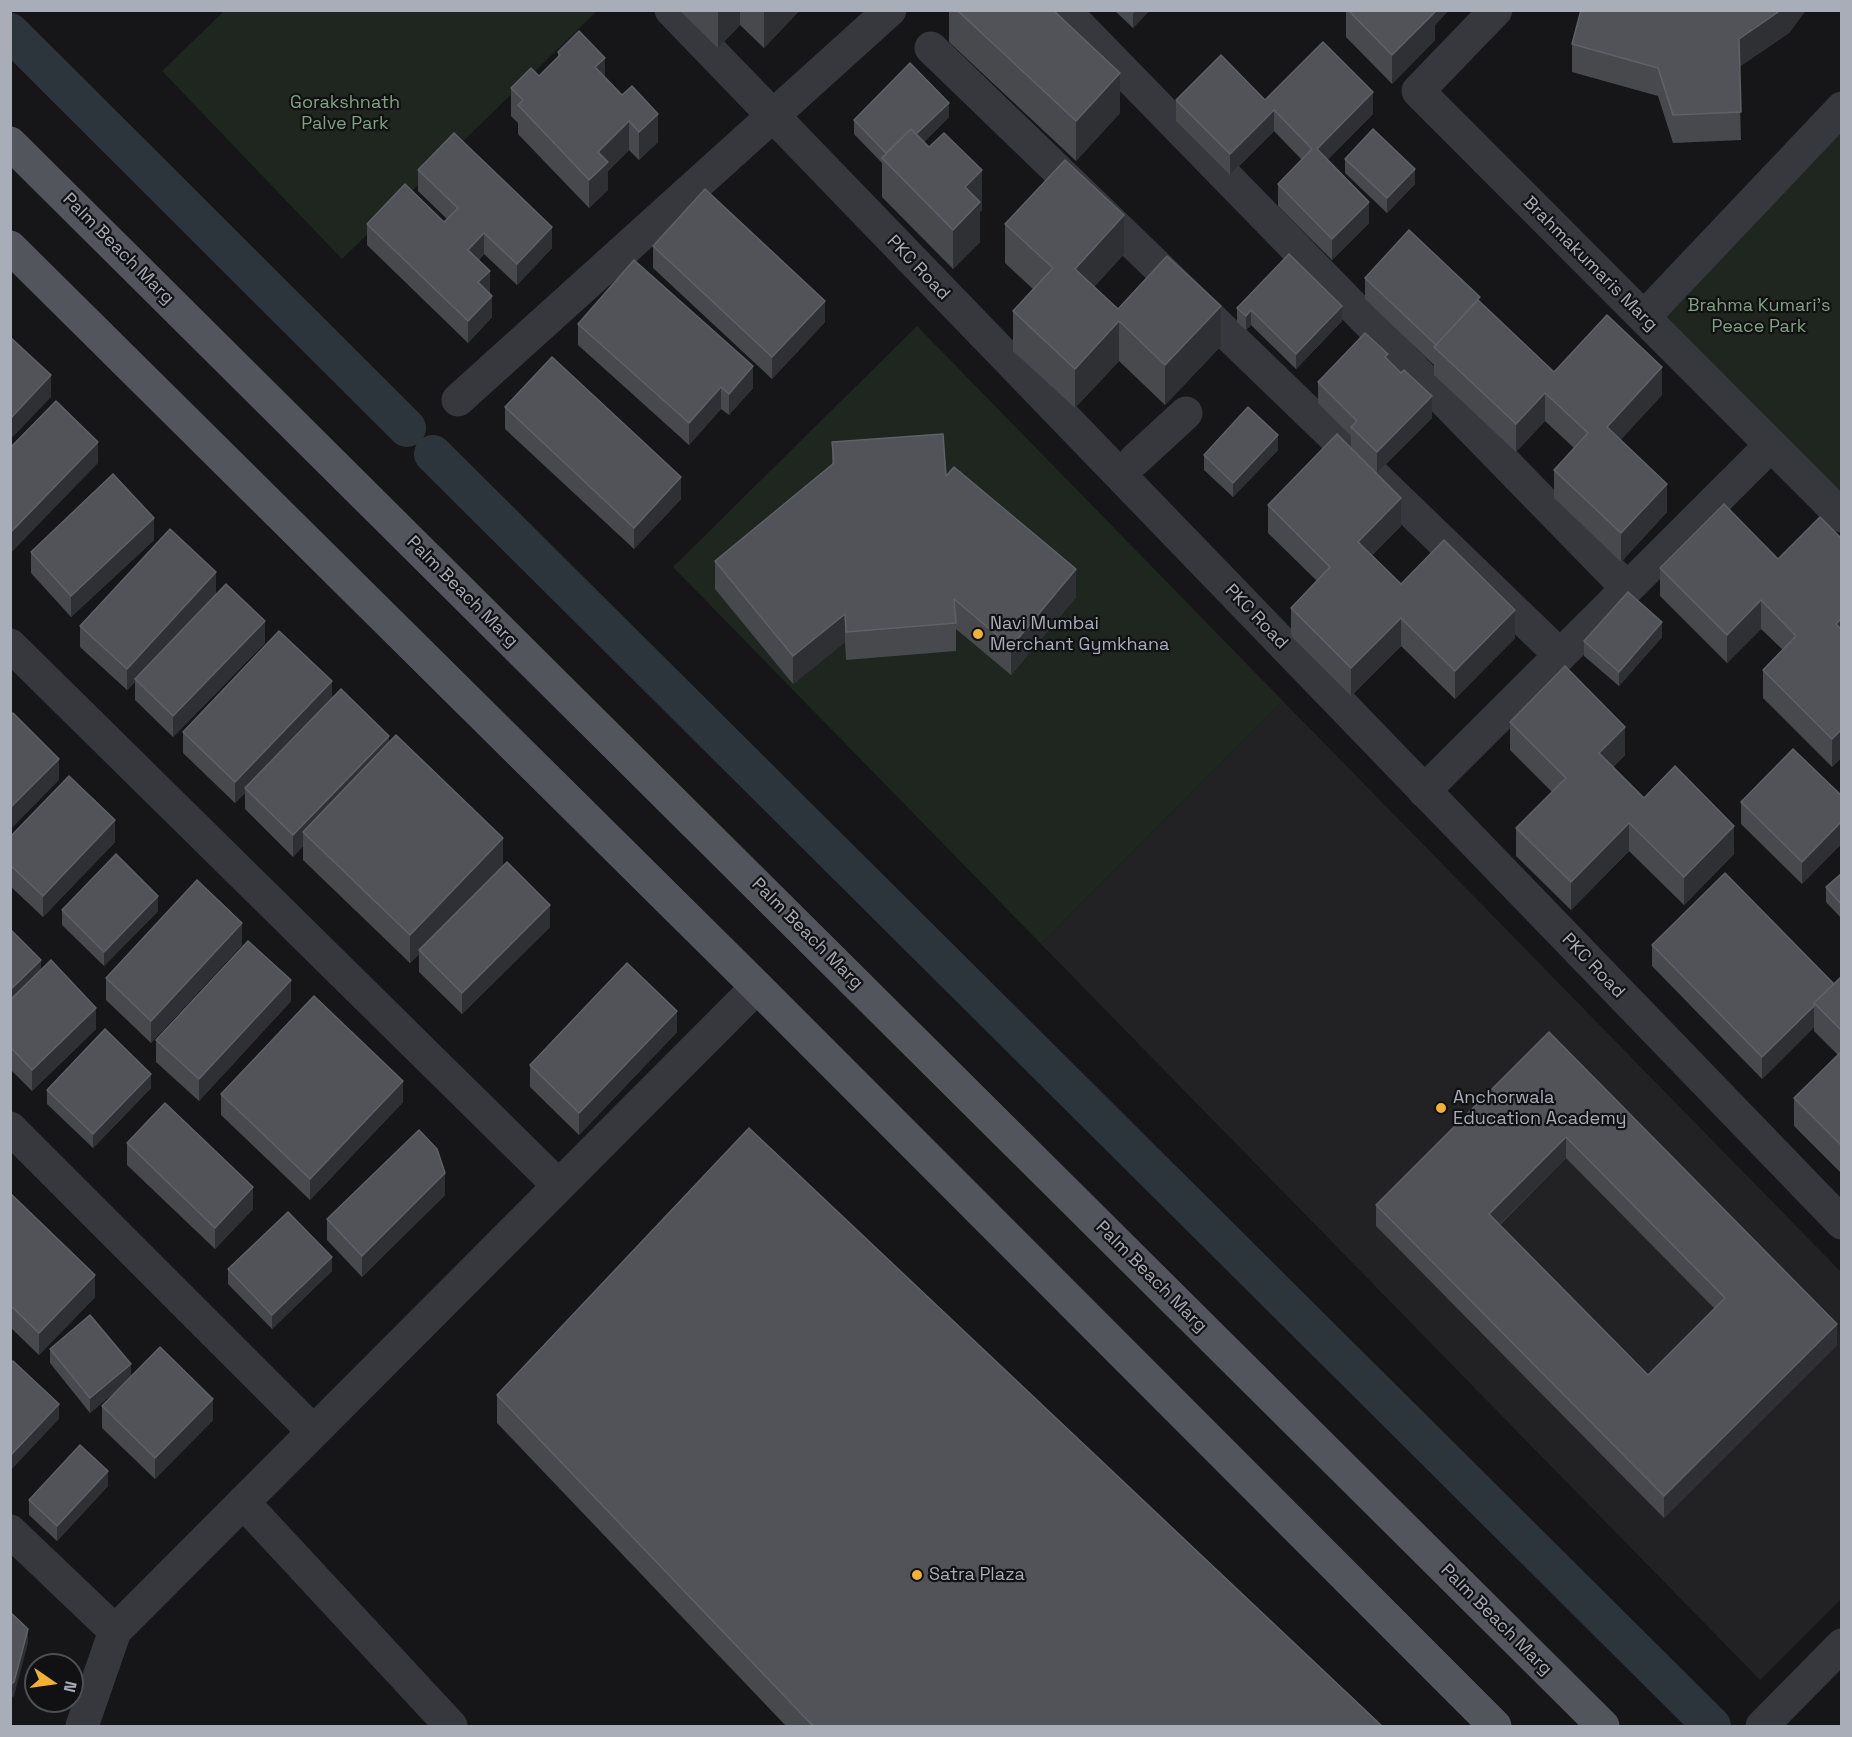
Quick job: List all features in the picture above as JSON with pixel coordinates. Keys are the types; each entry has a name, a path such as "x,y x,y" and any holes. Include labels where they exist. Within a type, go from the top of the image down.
{"main road":[{"name":"Palm Beach Marg","path":"10,142 1603,1726"},
{"path":"10,247 757,987 1495,1726"}],"street":[{"name":"PKC Road","path":"671,10 1842,1223"},
{"path":"458,400 890,10"},
{"path":"1064,10 1627,588"},
{"name":"Brahmakumaris Marg","path":"1497,10 1418,91 1842,516"},
{"path":"931,48 1560,656"},
{"path":"1644,317 1842,108"},
{"path":"1135,460 1186,413"},
{"path":"1424,791 1770,445"},
{"path":"10,645 558,1186"},
{"path":"82,1726 115,1631 757,987"},
{"path":"10,1128 314,1431"},
{"path":"243,1502 451,1726"},
{"path":"10,1531 115,1631"},
{"path":"1762,1726 1842,1645"}],"shaded area":[{"name":"Anchorwala Education Academy","path":"1283,701 1841,1272 1841,1599 1760,1680 1041,944"}],"green space":[{"name":"Gorakshnath Palve Park","path":"597,10 342,259 162,71 224,11"},
{"name":"Brahma Kumari's Peace Park","path":"1841,108 1841,516 1644,317"},
{"name":"Navi Mumbai Merchant Gymkhana","path":"917,326 1283,701 1041,944 673,567"}],"building":[{"path":"957,10 1053,10 1120,73 1076,121"},
{"path":"1348,10 1434,10 1435,12 1392,55"},
{"path":"1581,10 1781,10 1739,39 1741,112 1673,115 1658,68 1572,44"},
{"path":"579,31 605,58 595,67 622,95 632,86 658,114 639,132 629,121 598,152 608,162 589,180 518,105 523,100 511,88 531,68 539,76"},
{"path":"1323,42 1373,92 1317,149 1369,202 1332,239 1278,184 1312,149 1274,110 1230,154 1176,100 1221,55 1265,100"},
{"path":"910,63 949,103 916,134 911,129 886,153 854,120"},
{"path":"911,129 929,147 944,133 982,170 965,187 980,202 953,230 882,158"},
{"path":"1373,129 1415,169 1387,198 1345,159"},
{"path":"454,133 552,227 517,264 484,233 468,250 490,271 478,282 492,296 468,321 367,224 405,184 444,222 458,208 418,170"},
{"path":"1065,160 1124,215 1075,269 1118,309 1167,256 1221,306 1165,365 1119,321 1075,369 1013,311 1053,268 1005,224"},
{"path":"705,189 825,301 772,357 653,246"},
{"path":"1409,230 1480,297 1436,345 1365,278"},
{"path":"1289,254 1342,306 1296,354 1251,310 1246,316 1237,308"},
{"path":"634,260 753,366 729,394 721,387 689,423 578,324"},
{"path":"1478,300 1554,372 1607,315 1662,367 1607,427 1667,484 1621,533 1554,470 1588,433 1545,393 1516,424 1434,347"},
{"path":"1365,333 1388,354 1385,357 1401,373 1404,370 1432,396 1377,452 1351,427 1357,421 1318,382"},
{"path":"10,337 51,375 10,419"},
{"path":"552,357 681,477 634,528 505,407"},
{"path":"56,401 98,442 10,533 10,448"},
{"path":"1248,407 1278,435 1233,483 1204,455"},
{"path":"943,434 946,476 954,467 1076,569 1011,647 954,599 956,623 846,632 845,614 793,656 715,561 834,463 832,442"},
{"path":"1337,434 1401,498 1358,542 1401,584 1444,540 1515,610 1455,671 1401,618 1351,668 1291,608 1330,567 1268,505"},
{"path":"113,474 154,518 71,596 31,552"},
{"path":"1724,504 1778,559 1820,517 1842,539 1842,618 1836,624 1842,630 1842,729 1832,739 1763,670 1796,636 1761,600 1727,635 1660,568"},
{"path":"170,529 216,572 127,669 80,626"},
{"path":"226,584 265,621 173,716 135,679"},
{"path":"1628,592 1662,622 1619,672 1584,641"},
{"path":"279,631 332,681 235,782 183,732"},
{"path":"1565,666 1625,727 1599,753 1644,798 1675,766 1734,826 1684,877 1629,823 1571,882 1516,828 1566,778 1510,722"},
{"path":"341,689 389,736 293,835 245,788"},
{"path":"13,713 59,759 10,808 10,716"},
{"path":"396,735 503,838 410,935 303,832"},
{"path":"1793,749 1842,796 1842,821 1802,862 1741,802"},
{"path":"69,776 115,820 43,896 10,865 10,837"},
{"path":"116,854 158,896 104,952 62,910"},
{"path":"507,862 550,905 462,993 419,950"},
{"path":"1725,873 1834,984 1762,1057 1652,945"},
{"path":"1842,873 1842,905 1826,887"},
{"path":"197,880 242,923 151,1021 106,978"},
{"path":"10,929 41,960 10,990"},
{"path":"248,941 291,980 199,1079 156,1040"},
{"path":"51,960 96,1008 32,1070 10,1047 10,1000"},
{"path":"627,963 677,1011 579,1113 530,1065"},
{"path":"1842,976 1842,1031 1814,1003"},
{"path":"314,996 403,1081 310,1179 221,1094"},
{"path":"105,1029 151,1074 93,1134 47,1090"},
{"path":"1549,1032 1837,1324 1664,1496 1376,1205","holes":["1566,1137 1725,1298 1648,1375 1489,1214"]},
{"path":"1842,1051 1842,1146 1794,1098"},
{"path":"165,1103 253,1187 215,1228 127,1143"},
{"name":"Satra Plaza","path":"749,1128 1382,1726 813,1726 497,1395"},
{"path":"419,1130 437,1149 445,1173 362,1256 327,1219"},
{"path":"10,1193 95,1275 39,1333 10,1305"},
{"path":"288,1212 332,1257 272,1315 228,1269"},
{"path":"90,1315 131,1364 90,1398 50,1349"},
{"path":"160,1347 213,1399 155,1458 102,1406"},
{"path":"13,1361 59,1404 10,1456 10,1364"},
{"path":"80,1445 108,1471 57,1526 29,1500"},
{"path":"10,1612 28,1629 14,1682 10,1685"}],"waterway":[{"path":"10,32 407,428"},
{"path":"433,454 1712,1726"}],"place":[{"name":"Navi Mumbai Merchant Gymkhana","path":"978,634"},
{"name":"Anchorwala Education Academy","path":"1441,1108"},
{"name":"Satra Plaza","path":"917,1575"}]}
